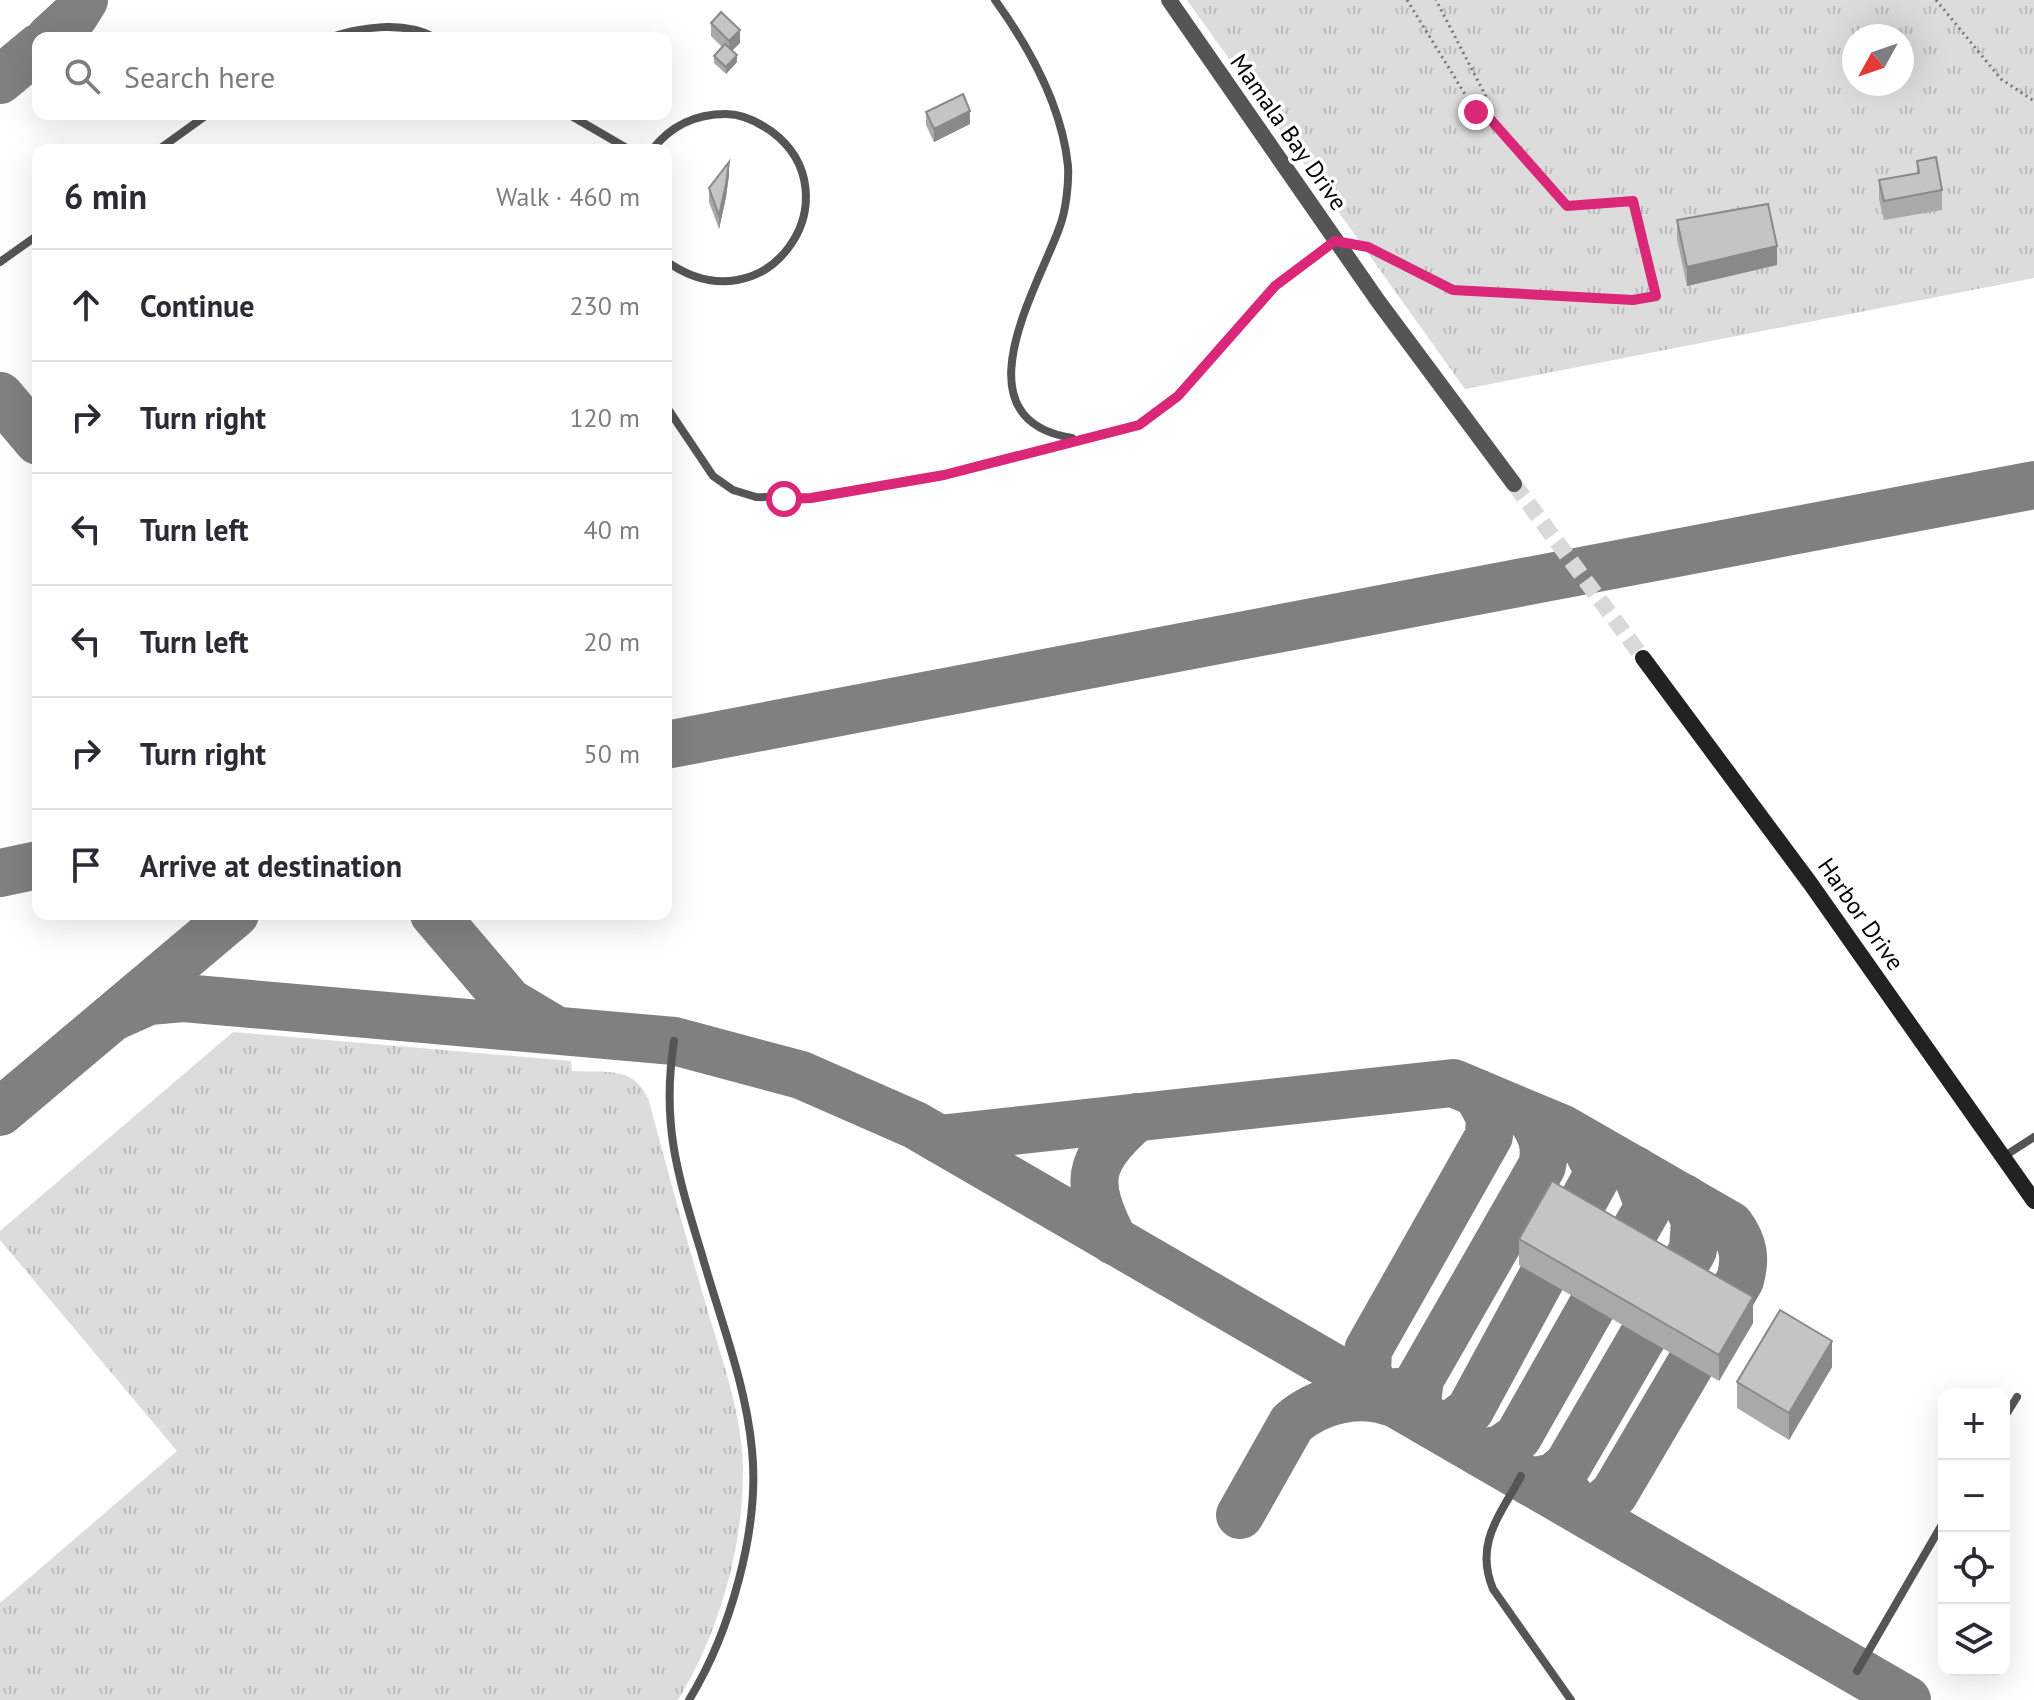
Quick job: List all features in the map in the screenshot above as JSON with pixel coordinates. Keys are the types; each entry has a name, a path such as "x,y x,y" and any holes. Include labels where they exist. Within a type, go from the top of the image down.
{"street":[{"name":"Mamala Bay Drive","path":"1169,0 1335,241 1514,484"},
{"name":"Harbor Drive","path":"1643,658 1810,883 2034,1201"}],"lane":[{"path":"995,0 1034,64 1055,113 1068,167 1062,223 1016,330 1012,377 1023,411 1032,423 1045,432 1076,439"},
{"path":"354,32 376,27 415,32"},
{"path":"656,144 683,122 708,114 734,114 759,123 781,138 796,160 805,185 805,211 797,236 781,258 760,273 735,282 709,282 683,274 672,266"},
{"path":"166,144 200,120"},
{"path":"578,120 620,144"},
{"path":"672,415 713,476 733,490 756,497 811,498 944,475 1139,425 1216,356 1275,286 1335,241 1368,247 1453,290 1633,300 1656,296 1633,201"},
{"path":"0,262 32,239"},
{"path":"674,1041 667,1086 674,1156 735,1370 752,1451 749,1519 738,1577 721,1636 689,1700"},
{"path":"2002,1158 2034,1137"},
{"path":"2010,1408 2017,1397"},
{"path":"1521,1476 1485,1544 1487,1574 1493,1589 1571,1700"},
{"path":"1857,1671 1938,1531"}],"path":[{"path":"1407,0 1476,112 1491,120 1567,206 1633,201"},
{"path":"1436,0 1493,110 1491,120"},
{"path":"1936,0 2001,79 2034,101"}],"green space":[{"path":"1187,0 2034,0 2034,278 1465,389"},
{"path":"233,1032 571,1061 572,1071 618,1073 636,1081 643,1089 729,1383 742,1446 742,1497 734,1558 706,1646 678,1700 0,1700 0,1603 177,1451 0,1240 0,1231"}],"building":[{"path":"721,12 740,30 729,41 711,23"},
{"path":"725,44 737,55 726,67 714,56"},
{"path":"963,94 970,111 934,129 926,112"},
{"path":"1936,157 1942,190 1884,201 1879,180 1919,173 1917,161"},
{"path":"729,162 726,184 719,216 709,188"},
{"path":"1768,204 1777,246 1687,267 1677,220"},
{"path":"1552,1181 1753,1297 1719,1355 1519,1239"},
{"path":"1780,1310 1832,1341 1789,1413 1737,1382"}],"taxiway":[{"path":"57,32 74,16 84,0"},
{"path":"0,80 32,53"},
{"path":"0,396 32,434"},
{"path":"672,744 2034,485"},
{"path":"0,873 32,866"},
{"path":"0,1112 228,920"},
{"path":"439,920 509,1002 551,1027"},
{"path":"113,1017 149,1001 183,998 674,1041 801,1075 915,1125 1907,1700"},
{"path":"939,1139 1453,1083 1563,1129 1730,1225 1741,1245 1743,1258 1740,1280 1614,1494 1600,1506 1579,1509 1566,1491"},
{"path":"1396,1392 1379,1394 1367,1372 1368,1350 1489,1136 1490,1117 1477,1093"},
{"path":"1426,1421 1417,1402 1420,1379 1542,1166 1542,1140 1530,1116"},
{"path":"1114,1241 1098,1203 1095,1173 1108,1147 1137,1117"},
{"path":"1435,1426 1455,1422 1470,1410 1599,1172 1583,1141"},
{"path":"1481,1453 1501,1449 1518,1437 1646,1211 1647,1201 1635,1170"},
{"path":"1531,1482 1554,1477 1568,1465 1693,1250 1695,1220 1684,1198"},
{"path":"1240,1515 1292,1423 1314,1408 1339,1400 1365,1397 1390,1402"}],"tunnel":[{"path":"1514,484 1643,658"}],"route":[{"path":"784,499 811,498 944,475 1139,425 1178,396 1275,286 1335,241 1368,247 1453,290 1633,300 1656,296 1633,201 1567,206 1491,120 1476,112"}]}
